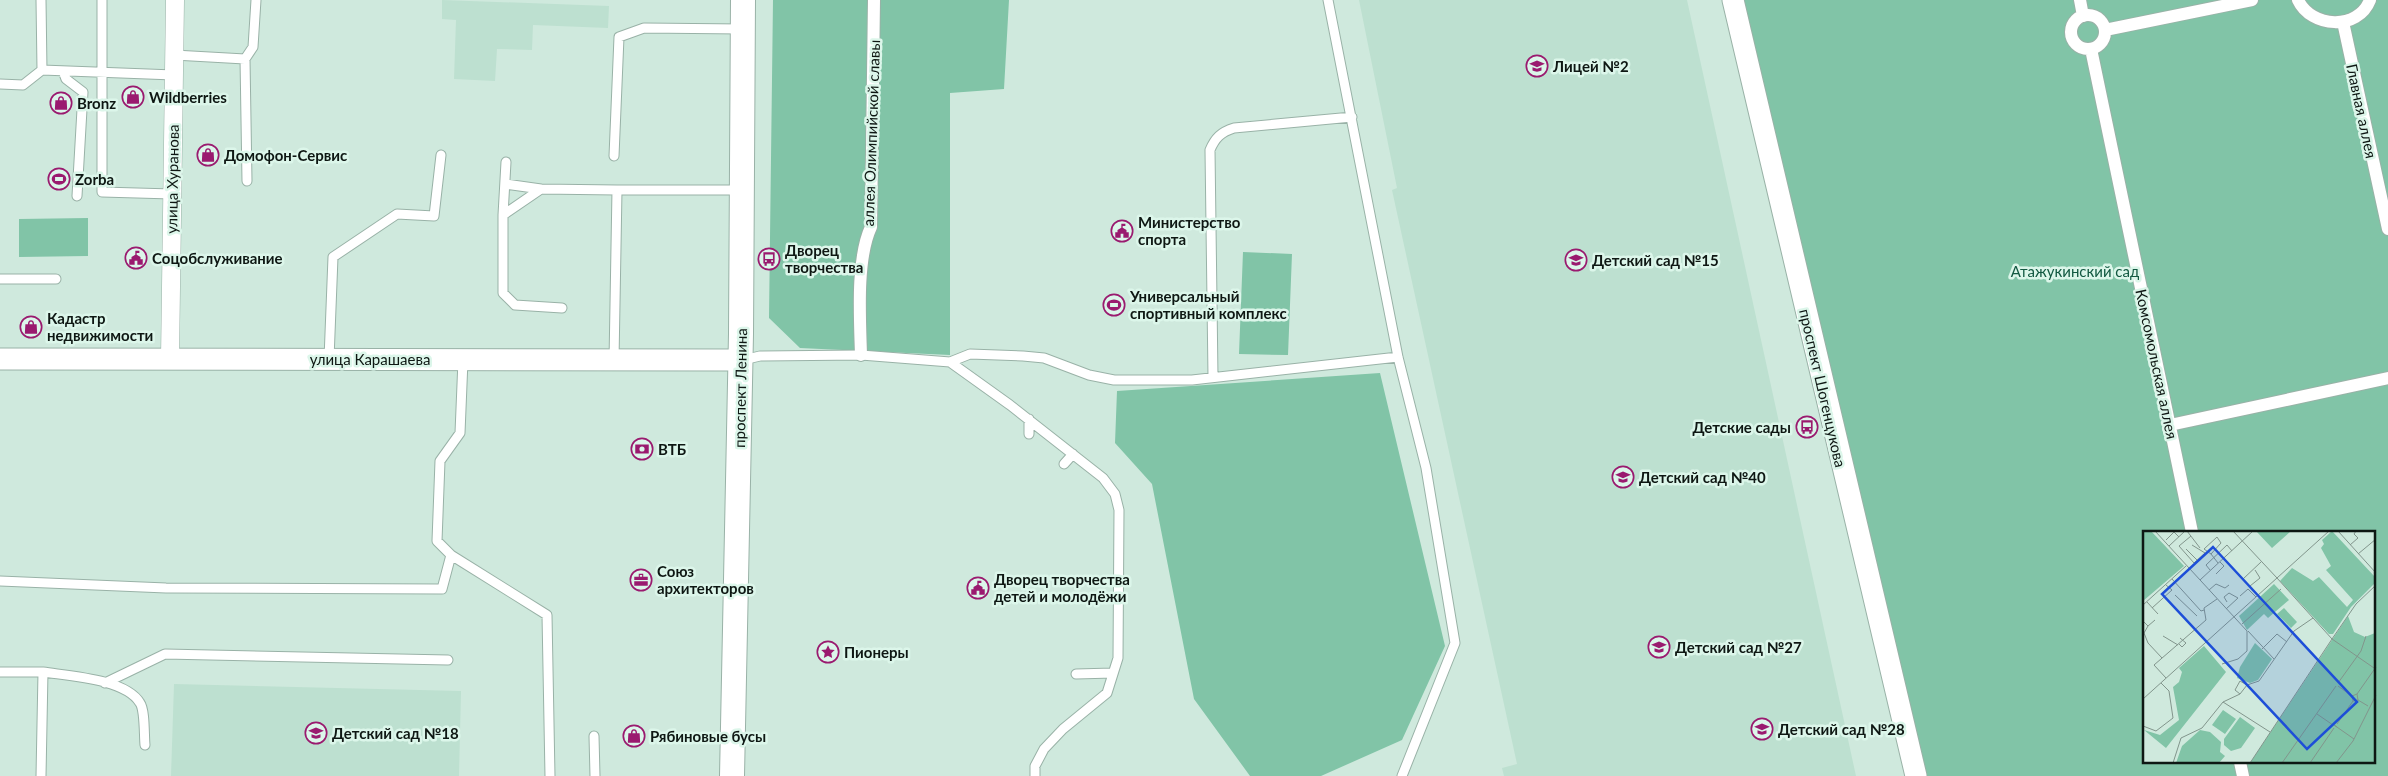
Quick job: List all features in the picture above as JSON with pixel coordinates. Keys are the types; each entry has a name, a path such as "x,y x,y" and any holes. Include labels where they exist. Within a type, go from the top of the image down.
{"main road":[{"name":"проспект Ленина","path":"732,776 740,360 743,0"}],"street":[{"name":"улица Хуранова","path":"170,359 175,0"},
{"name":"аллея Олимпийской славы","path":"861,355 860,322 864,243 871,227 874,0"},
{"name":"проспект Шогенцукова","path":"1733,0 1916,776"},
{"path":"2080,0 2084,16"},
{"path":"2105,30 2252,0"},
{"path":"2298,0 2300,6 2312,17 2327,23 2343,22 2358,15 2370,0"},
{"path":"2084,16 2097,18 2105,30 2103,40 2091,49 2081,48 2072,37 2073,24 2084,16"},
{"name":"Главная аллея","path":"2343,22 2388,229"},
{"name":"Комсомольская аллея","path":"2091,49 2192,531"},
{"name":"улица Карашаева","path":"0,359 740,360"},
{"path":"2170,425 2388,378"}],"lane":[{"path":"41,0 42,70"},
{"path":"102,0 102,192 172,194"},
{"path":"247,181 245,59 253,47 256,0"},
{"path":"1328,0 1398,356 1426,468 1455,644 1401,776"},
{"path":"614,156 619,37 644,28 743,29"},
{"path":"174,55 245,59"},
{"path":"0,84 23,85 42,70 174,75"},
{"path":"63,72 66,79 83,92 77,196"},
{"path":"1213,377 1210,150 1214,141 1222,133 1234,128 1352,117"},
{"path":"330,359 333,257 397,214 434,216 441,155"},
{"path":"506,162 502,293 514,305 562,308"},
{"path":"505,184 541,189 742,190"},
{"path":"503,215 541,189"},
{"path":"614,361 617,190"},
{"path":"0,279 56,279"},
{"path":"740,360 760,356 861,355 950,362 970,354 1023,356 1044,358 1089,375 1114,380 1192,380 1398,356"},
{"path":"463,359 460,433 440,460 437,541 451,555 547,615 550,776"},
{"path":"950,362 1029,419 1104,478 1111,487 1119,510 1118,658 1107,693 1063,729 1044,749 1035,766 1035,776"},
{"path":"1029,419 1029,434"},
{"path":"1064,464 1073,454"},
{"path":"0,581 166,588 442,588 451,555"},
{"path":"105,683 165,654 448,660"},
{"path":"0,672 43,672 105,683 130,691 141,704 145,745"},
{"path":"41,776 43,672"},
{"path":"1076,674 1113,673"},
{"path":"594,736 595,776"}],"shaded area":[{"path":"442,0 609,6 608,28 533,25 532,50 497,49 495,81 454,79 456,20 442,19"},
{"path":"1359,0 1687,0 1856,776 1504,776 1502,768 1517,764 1392,190 1397,188"},
{"name":"Детский сад №18","path":"174,684 461,691 459,776 171,776"}],"green space":[{"path":"773,0 1009,0 1004,89 950,93 950,355 800,348 769,318"},
{"name":"Атажукинский сад","path":"1733,0 2388,0 2388,776 1916,776"},
{"path":"88,218 88,256 19,257 19,219"},
{"path":"1243,252 1292,254 1288,355 1239,354"},
{"path":"1380,373 1445,646 1402,740 1321,776 1250,776 1194,699 1152,484 1115,443 1117,391"}],"place":[{"name":"Лицей №2","path":"1537,66"},
{"name":"Wildberries","path":"133,97"},
{"name":"Bronz","path":"61,103"},
{"name":"Домофон-Сервис","path":"208,155"},
{"name":"Zorba","path":"59,179"},
{"name":"Министерство спорта","path":"1122,231"},
{"name":"Соцобслуживание","path":"136,258"},
{"name":"Дворец творчества","path":"769,259"},
{"name":"Детский сад №15","path":"1576,260"},
{"name":"Универсальный спортивный комплекс","path":"1114,305"},
{"name":"Кадастр недвижимости","path":"31,327"},
{"name":"Детские сады","path":"1807,427"},
{"name":"ВТБ","path":"642,449"},
{"name":"Детский сад №40","path":"1623,477"},
{"name":"Союз архитекторов","path":"641,580"},
{"name":"Дворец творчества детей и молодёжи","path":"978,588"},
{"name":"Детский сад №27","path":"1659,647"},
{"name":"Пионеры","path":"828,652"},
{"name":"Детский сад №28","path":"1762,729"},
{"name":"Детский сад №18","path":"316,733"},
{"name":"Рябиновые бусы","path":"634,736"}]}
